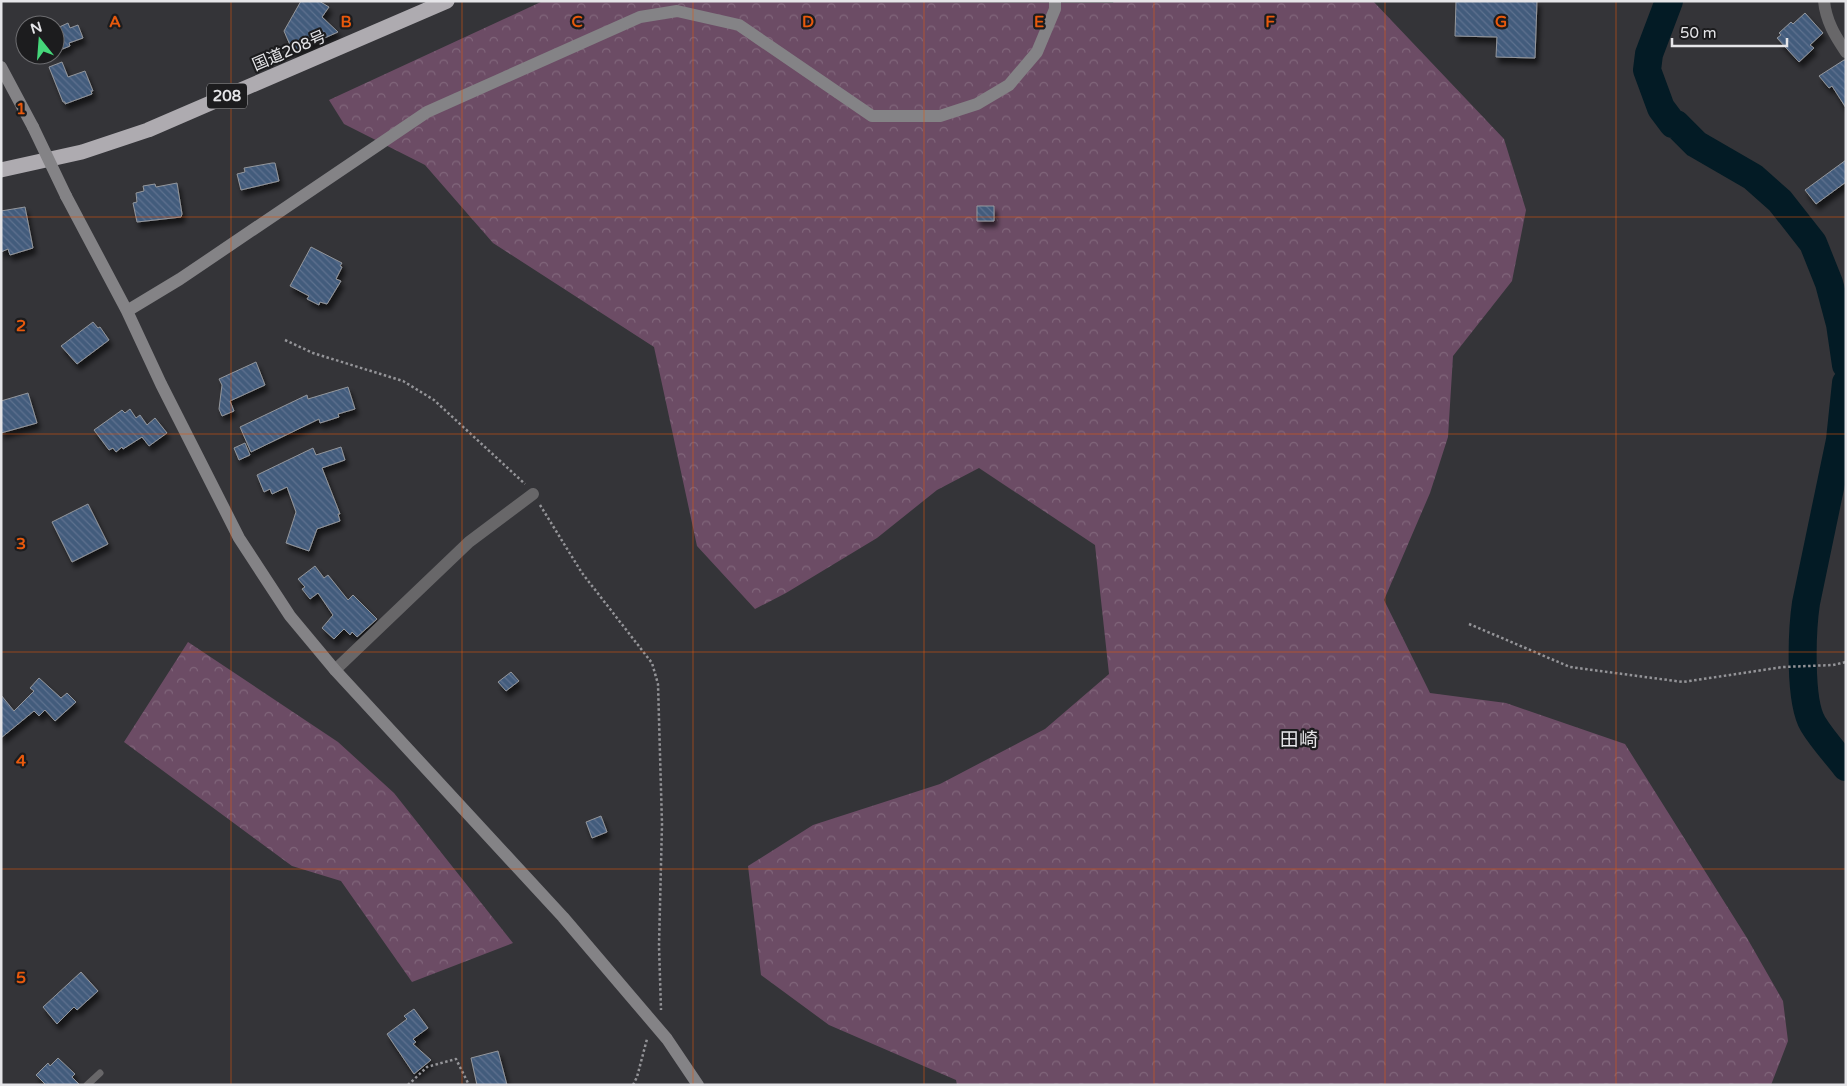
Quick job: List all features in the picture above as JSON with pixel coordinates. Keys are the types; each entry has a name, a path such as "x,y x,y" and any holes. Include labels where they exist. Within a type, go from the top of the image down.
{"highway":[{"name":"国道208号","path":"1,170 82,152 148,130 447,1"}],"street":[{"path":"127,311 180,279 427,112 640,17 677,11 739,25 872,116 940,116 977,104 1009,85 1037,52 1055,9 1055,1"},
{"path":"1824,1 1825,12 1831,29 1846,52"},
{"path":"1,67 127,311 161,384 240,538 266,581 290,616 335,670 563,916 667,1039 698,1085"},
{"path":"335,670 469,542 533,494"}],"lane":[{"path":"86,1085 100,1073"}],"path":[{"path":"285,340 320,355 403,381 434,400 531,489 582,573 652,663 658,684 662,824 659,946 662,1035"},
{"path":"1469,624 1570,667 1683,682 1783,667 1828,666 1846,662"},
{"path":"633,1085 652,1023"},
{"path":"408,1085 427,1067 456,1059 469,1085"}],"green space":[{"path":"543,1 1113,3 1114,1 1373,1 1504,139 1526,210 1512,281 1453,356 1448,437 1430,493 1384,600 1430,693 1506,703 1625,744 1747,938 1783,1001 1788,1041 1771,1085 957,1085 956,1080 829,1025 761,975 748,866 813,825 940,784 1045,729 1109,674 1095,545 979,468 937,490 877,538 786,593 755,609 697,546 654,347 493,243 425,165 344,124 329,100"},
{"path":"188,642 338,742 394,793 513,943 412,982 341,881 292,866 124,742"}],"building":[{"path":"301,1 319,1 329,7 322,17 338,32 293,52 284,31"},
{"path":"1456,1 1537,1 1535,58 1496,57 1497,37 1455,36"},
{"path":"1805,13 1823,33 1810,45 1814,48 1799,62 1777,38 1781,35 1779,33 1791,22 1793,24"},
{"path":"68,23 70,28 78,25 83,38 69,43 70,46 65,48 65,24"},
{"path":"1846,60 1846,108 1832,86 1829,88 1819,76"},
{"path":"63,65 68,77 85,71 93,91 91,91 92,94 65,104 49,67"},
{"path":"1846,160 1846,182 1816,204 1805,190"},
{"path":"275,163 279,181 241,190 237,174 245,172 244,168"},
{"path":"177,183 181,217 137,222 133,203 137,202 136,193 144,191 143,186 155,184 156,187"},
{"path":"977,206 994,206 994,221 977,221"},
{"path":"25,207 33,248 10,255 8,249 1,252 1,211"},
{"path":"311,247 342,263 336,279 341,281 327,304 320,302 319,305 307,299 309,296 290,286"},
{"path":"93,322 98,328 100,327 109,340 77,364 61,346"},
{"path":"256,362 265,385 230,401 234,411 222,416 219,409 222,385 219,379"},
{"path":"348,387 355,409 338,414 339,417 320,423 319,419 251,452 240,427 307,395 308,399"},
{"path":"28,393 37,423 1,433 1,401"},
{"path":"130,409 136,418 140,415 147,425 155,418 167,433 149,446 142,437 116,452 113,448 109,450 94,430 122,410 125,413"},
{"path":"245,443 250,455 239,460 234,448"},
{"path":"341,447 345,460 322,468 340,514 338,514 340,521 317,529 309,551 286,543 296,512 287,487 272,494 270,489 264,492 257,475 313,448 316,455"},
{"path":"88,504 108,544 72,562 52,522"},
{"path":"315,566 324,578 328,575 348,600 353,595 377,619 357,637 352,632 350,635 344,629 334,639 322,628 333,615 318,593 310,599 302,589 305,587 298,579"},
{"path":"511,672 519,681 506,691 498,682"},
{"path":"39,678 61,698 67,693 76,702 55,721 45,710 39,716 34,711 1,738 1,695 14,711 34,691 30,688"},
{"path":"601,816 607,832 592,838 586,822"},
{"path":"81,972 98,991 77,1010 74,1007 57,1024 43,1007"},
{"path":"414,1009 428,1028 413,1039 416,1042 413,1044 431,1060 414,1074 387,1034 407,1019 404,1016"},
{"path":"498,1051 507,1085 477,1085 471,1058"},
{"path":"58,1058 75,1074 72,1077 80,1085 46,1085 36,1075 48,1063 50,1066"}],"waterway":[{"path":"1669,1 1649,54 1647,70 1661,108 1673,124 1676,124 1696,144 1753,177 1780,201 1813,243 1829,283 1840,324 1846,365"},
{"path":"1846,383 1840,440 1806,603 1803,630 1805,699 1809,713 1813,724 1824,741 1846,767"}],"district":[{"name":"田崎","path":"1299,739"}]}
